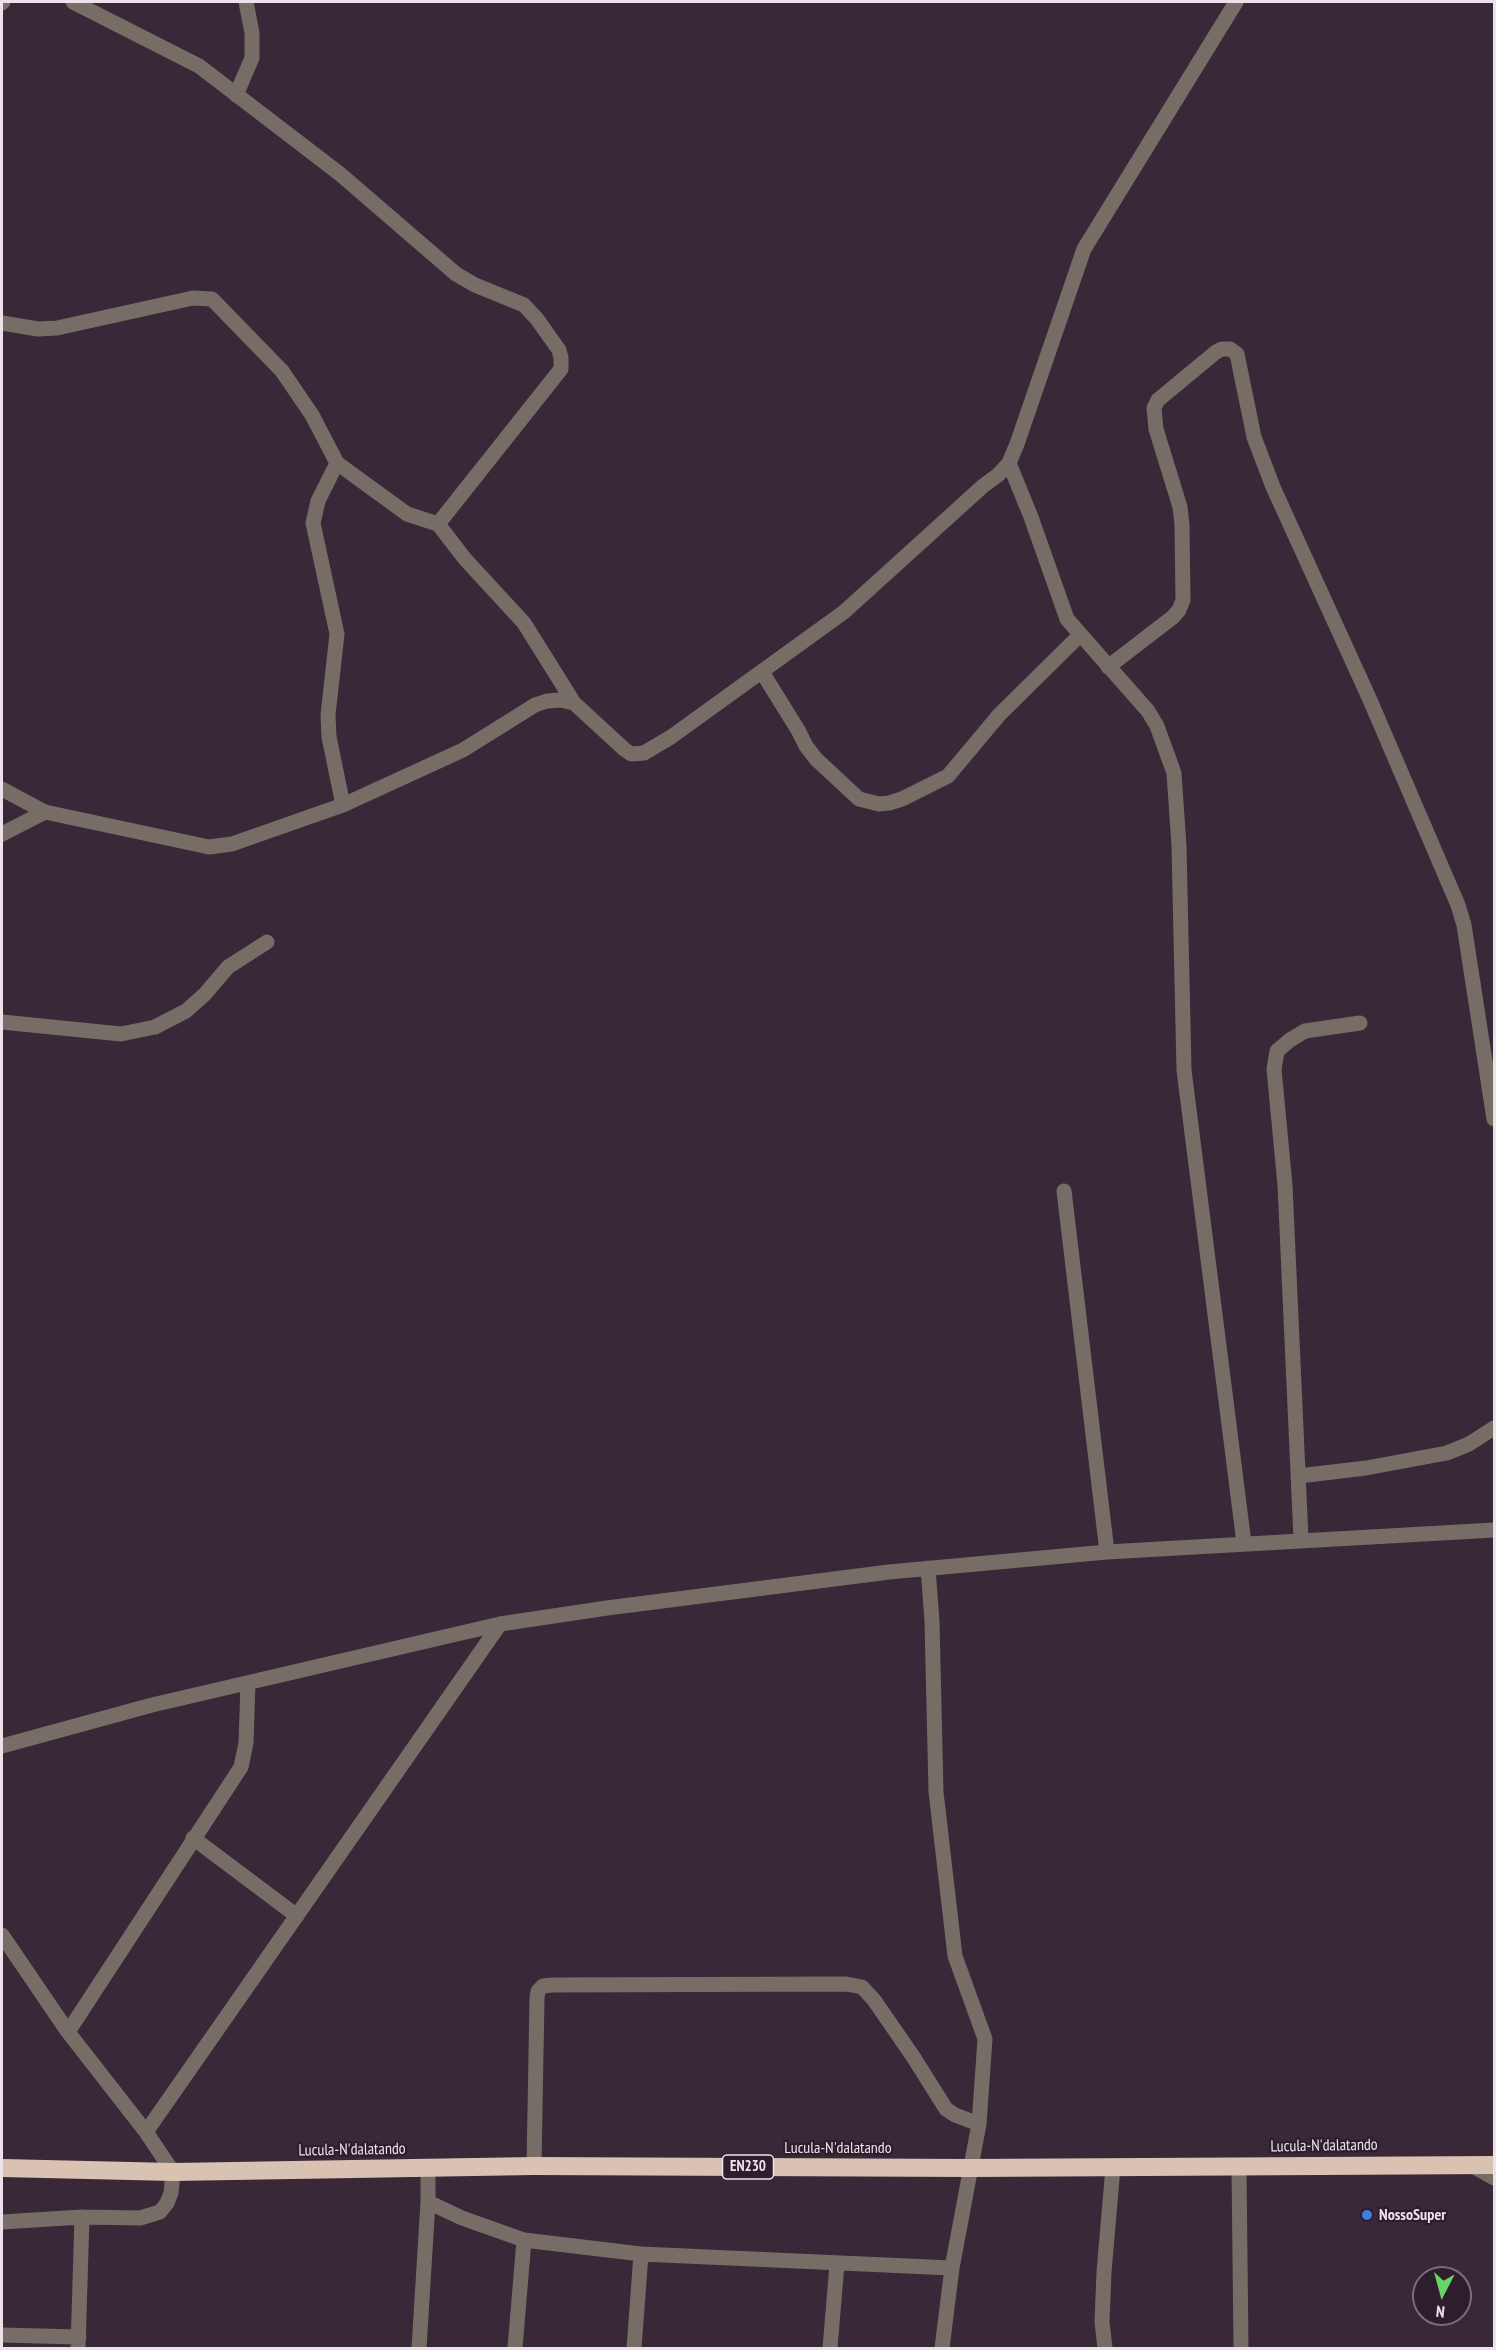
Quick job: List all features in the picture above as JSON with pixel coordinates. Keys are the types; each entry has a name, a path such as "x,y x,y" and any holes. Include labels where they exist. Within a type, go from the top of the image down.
{"highway":[{"name":"Lucula-N'dalatando","path":"2,2168 173,2172 534,2166 970,2168 1494,2165"}],"street":[{"path":"73,2 199,66 340,174 456,274 475,285 524,305 559,350 561,369 438,524"},
{"path":"236,95 252,58 252,33 246,2"},
{"path":"2,323 38,329 57,328 193,298 212,299 282,371 312,415 337,463 407,514 438,524 465,559 524,623 574,703 624,749 632,754 644,753 671,737 844,612 1009,463 1084,249 1236,2"},
{"path":"1108,667 1173,617 1183,600 1180,507 1156,429 1154,408 1158,400 1216,352 1230,349 1237,354 1254,437 1273,487 1370,700 1458,905 1464,925 1494,1119"},
{"path":"337,463 318,501 313,523 337,634 328,715 329,737 343,805"},
{"path":"1009,463 1031,517 1067,619 1148,711 1157,726 1174,773 1179,846 1184,1070 1244,1543"},
{"path":"762,672 816,759 859,799 870,803 889,803 948,776 999,715 1080,635"},
{"path":"2,789 45,812 209,848 232,844 343,805 463,750 535,705 560,700 574,703"},
{"path":"2,834 45,812"},
{"path":"2,1023 121,1034 155,1027 186,1011 228,968 267,942"},
{"path":"1301,1539 1285,1185 1274,1069 1277,1051 1305,1031 1360,1023"},
{"path":"1064,1191 1107,1552"},
{"path":"1299,1476 1448,1454 1494,1428"},
{"path":"2,1746 152,1705 500,1624 607,1608 928,1568 1107,1552 1301,1539 1494,1530"},
{"path":"928,1568 932,1621 936,1792 955,1956 985,2039 979,2124 952,2268 942,2349"},
{"path":"146,2132 500,1624"},
{"path":"68,2032 241,1767 246,1743 248,1683"},
{"path":"193,1839 297,1916"},
{"path":"2,1935 68,2032 146,2132 173,2172 171,2193 160,2212 140,2217 82,2217 2,2222"},
{"path":"534,2166 537,1998 538,1991 543,1986 552,1984 846,1984 862,1987 874,2000 914,2058 946,2109 954,2115 979,2124"},
{"path":"1471,2165 1494,2178"},
{"path":"1105,2349 1102,2322 1103,2282 1113,2167"},
{"path":"1239,2167 1241,2349"},
{"path":"419,2349 428,2169"},
{"path":"428,2202 462,2218 524,2240 641,2253 952,2268"},
{"path":"2,2335 78,2343 82,2217"},
{"path":"515,2349 524,2240"},
{"path":"634,2349 641,2253"},
{"path":"830,2349 837,2264"}],"place":[{"name":"NossoSuper","path":"1367,2215"}]}
